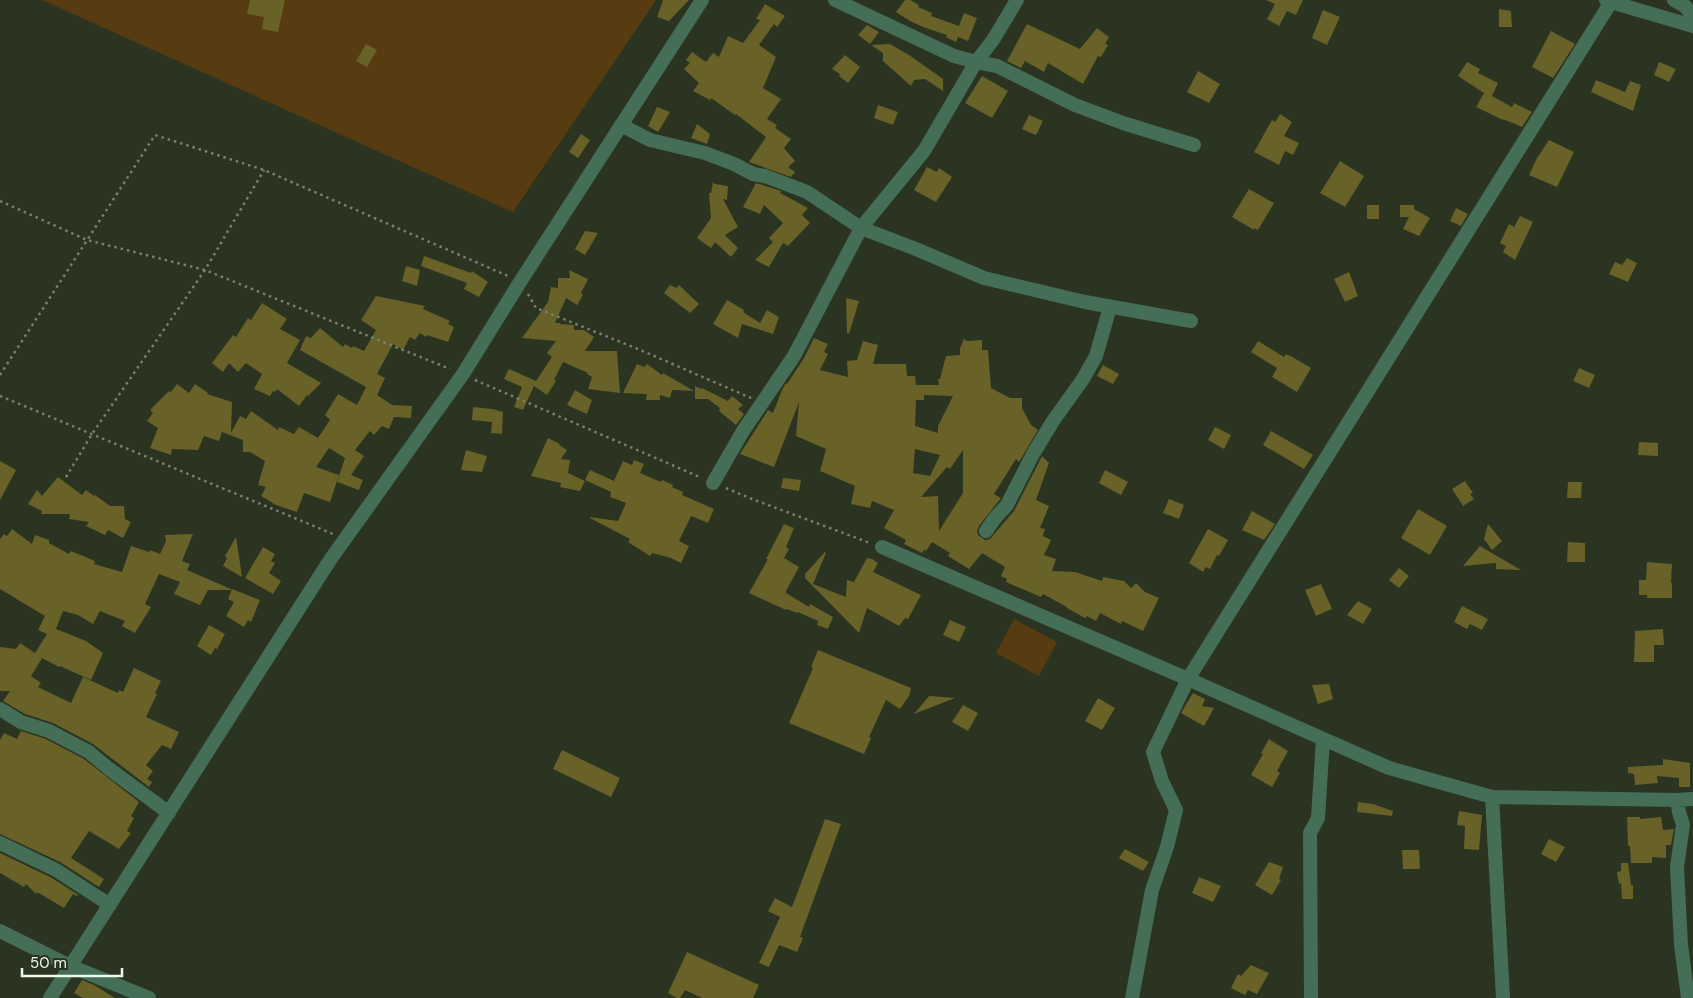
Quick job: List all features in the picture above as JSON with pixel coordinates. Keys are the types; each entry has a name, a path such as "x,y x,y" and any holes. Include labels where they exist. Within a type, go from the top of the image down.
{"street":[{"path":"50,998 344,539 463,374 520,282 702,0"},
{"path":"835,0 954,56 997,66 1075,105 1194,146"},
{"path":"713,482 762,403 794,356 861,228 924,151 976,62 993,40 1017,0"},
{"path":"1674,0 1685,6 1693,17"},
{"path":"1132,998 1152,890 1167,847 1176,810 1162,781 1153,752 1188,679 1609,1 1693,26"},
{"path":"621,125 650,140 705,153 734,164 753,174 765,176 807,192 861,228 984,278 1085,302 1191,321"},
{"path":"986,531 1007,505 1033,454 1053,421 1083,379 1096,356 1110,307"},
{"path":"882,547 1390,768 1492,797 1693,799"},
{"path":"0,709 21,722 49,730 89,752 169,812"},
{"path":"1311,998 1310,833 1318,818 1323,739"},
{"path":"1492,797 1503,998"},
{"path":"1677,800 1682,825 1677,877 1681,945 1688,998"},
{"path":"0,843 56,870 110,905"},
{"path":"0,931 70,966 149,998"}],"path":[{"path":"0,375 156,135 264,170 520,282 536,308 638,348 762,403"},
{"path":"66,476 92,434 205,270 264,170"},
{"path":"0,201 88,240 205,270 463,374 752,499 882,547"},
{"path":"0,396 344,539"}],"shaded area":[{"path":"42,0 656,0 513,212"},
{"path":"1014,619 1057,642 1039,676 996,653"}],"building":[{"path":"250,0 285,0 278,32 262,29 264,17 247,14"},
{"path":"663,0 689,0 669,21 657,17"},
{"path":"905,0 910,0 919,5 918,7 932,13 931,16 959,26 964,13 977,18 968,41 958,37 956,42 946,37 947,35 923,27 896,12"},
{"path":"1266,0 1303,0 1296,15 1287,11 1279,26 1267,19 1275,4"},
{"path":"765,4 785,16 777,27 774,24 759,45 776,57 763,88 781,99 767,119 777,125 775,128 791,139 784,148 795,161 788,167 795,172 791,177 749,162 766,137 711,98 710,100 693,91 699,83 684,69 690,63 686,60 692,52 706,62 713,53 719,57 728,36 743,43 760,20 756,19"},
{"path":"1499,9 1511,11 1512,27 1499,27"},
{"path":"1323,10 1340,17 1327,45 1312,38"},
{"path":"1027,24 1080,49 1097,28 1109,37 1105,44 1108,45 1101,57 1098,56 1083,84 1048,63 1044,72 1025,61 1021,68 1007,61"},
{"path":"867,25 879,32 870,44 858,35"},
{"path":"1551,31 1575,44 1553,78 1532,67"},
{"path":"366,44 377,50 367,67 356,61"},
{"path":"890,44 943,79 943,91 925,79 914,80 911,86 883,61 883,53 871,45"},
{"path":"845,55 860,67 848,83 839,76 840,74 832,69"},
{"path":"1467,62 1480,69 1478,73 1498,83 1492,96 1512,107 1514,103 1532,112 1522,127 1476,107 1484,93 1458,76"},
{"path":"1659,62 1676,69 1669,82 1654,75"},
{"path":"1198,71 1220,84 1209,103 1187,92"},
{"path":"982,76 1008,91 992,118 965,103"},
{"path":"1596,80 1625,92 1630,81 1641,85 1633,111 1591,92"},
{"path":"878,105 898,112 893,125 874,118"},
{"path":"657,107 670,112 658,132 648,126"},
{"path":"1280,114 1292,122 1284,136 1299,143 1293,155 1285,151 1279,165 1254,152 1272,120 1275,122"},
{"path":"1029,115 1043,121 1036,135 1022,129"},
{"path":"697,124 710,134 707,144 691,138"},
{"path":"581,134 590,140 578,158 569,152"},
{"path":"1549,140 1574,152 1557,187 1529,175"},
{"path":"1340,161 1364,176 1345,207 1320,193"},
{"path":"927,167 937,172 939,168 952,177 936,202 914,190"},
{"path":"713,182 728,186 727,200 723,199 738,227 725,235 738,248 731,257 715,242 711,248 697,238 711,218 709,193 711,193"},
{"path":"756,183 781,191 780,193 808,208 802,215 810,223 788,246 783,243 769,267 755,260 773,242 769,238 783,223 764,205 760,214 743,207"},
{"path":"1249,189 1274,203 1258,230 1254,228 1254,230 1232,217"},
{"path":"1367,205 1379,205 1379,219 1367,219"},
{"path":"1400,205 1414,205 1414,209 1430,218 1419,236 1403,229 1409,217 1400,217"},
{"path":"1456,208 1468,214 1461,226 1450,221"},
{"path":"1520,216 1533,222 1515,260 1503,252 1506,246 1500,243 1509,224 1514,227"},
{"path":"585,231 598,233 585,255 575,249"},
{"path":"424,256 471,273 472,271 488,282 479,297 464,289 467,283 421,266"},
{"path":"1627,258 1637,263 1628,282 1609,274 1615,262 1622,265"},
{"path":"406,266 420,270 417,286 402,281"},
{"path":"569,270 588,279 581,293 583,295 577,305 566,298 555,323 574,325 574,330 584,330 594,337 585,351 617,351 620,393 588,389 592,377 588,373 563,362 554,380 556,381 547,395 534,386 523,410 514,407 522,387 504,379 509,369 536,381 552,357 547,353 556,341 522,338 548,302 551,287 558,288 558,278 570,278"},
{"path":"1349,272 1358,296 1345,302 1334,279"},
{"path":"670,285 677,288 679,285 699,304 690,313 664,293"},
{"path":"376,296 425,306 423,309 450,321 448,324 454,327 448,342 427,335 426,337 420,333 415,340 410,337 403,350 393,344 377,374 385,378 377,395 392,405 412,406 411,418 394,417 389,429 382,426 374,435 370,431 355,450 364,456 351,475 363,480 359,490 337,482 345,458 329,448 316,467 339,475 330,502 304,493 297,512 276,505 261,496 266,487 258,485 265,461 250,452 243,452 243,440 222,432 219,441 204,436 198,450 172,449 171,455 150,448 158,428 147,421 153,413 150,410 169,391 170,393 177,384 189,393 195,384 207,394 232,402 231,433 240,416 246,419 251,411 278,430 279,427 294,434 299,427 318,438 330,420 325,415 338,394 357,405 366,387 300,350 306,336 311,338 320,328 343,347 345,344 364,351 376,330 361,320"},
{"path":"846,298 859,301 849,334 847,333"},
{"path":"727,300 744,310 743,312 760,323 767,310 779,317 773,334 742,324 738,338 713,324"},
{"path":"262,303 287,319 280,329 300,340 287,363 321,383 307,395 299,406 277,389 270,396 254,389 262,374 246,363 238,372 229,363 223,372 212,363 233,335 236,337 248,318 251,320"},
{"path":"814,338 828,344 824,352 828,354 820,370 848,377 847,361 857,360 863,341 878,345 873,364 906,364 907,376 915,376 916,385 939,385 938,379 940,379 946,356 960,355 960,348 964,339 967,341 982,340 982,350 988,350 991,388 1010,398 1022,398 1022,408 1031,425 1038,430 1019,462 1016,459 994,494 1001,498 979,526 978,535 985,540 990,539 1014,511 1042,456 1049,463 1036,500 1049,506 1040,528 1045,529 1043,536 1051,540 1044,555 1056,559 1052,571 1075,572 1102,581 1103,577 1124,581 1131,588 1136,583 1145,592 1159,598 1143,631 1122,621 1121,624 1100,613 1096,621 1087,616 1085,618 1043,594 1041,597 1006,582 1007,579 1001,576 1005,567 982,553 969,569 948,556 950,553 932,542 926,551 924,550 922,553 904,544 906,540 884,528 894,510 872,501 870,508 851,504 855,486 820,471 826,449 796,436 799,402 774,467 740,454 768,410 773,413 782,390 804,358","holes":["924,395 953,396 938,426 938,433 915,426 916,400 924,400","915,449 940,455 930,476 913,473","963,450 963,493 939,531 938,496 921,497 947,467 950,469"]},
{"path":"1258,341 1284,357 1286,354 1289,355 1311,368 1297,392 1272,377 1277,368 1251,352"},
{"path":"637,364 644,367 647,364 662,375 663,373 694,391 672,390 670,398 660,395 660,400 646,400 647,394 623,393"},
{"path":"1103,365 1119,374 1113,384 1097,376"},
{"path":"1579,368 1595,375 1589,388 1573,381"},
{"path":"695,386 728,401 732,396 743,405 738,409 744,414 736,425 719,411 720,408 708,399 695,399"},
{"path":"575,390 592,400 587,414 567,405"},
{"path":"473,407 503,412 502,434 491,433 492,422 472,420"},
{"path":"1215,427 1231,435 1224,449 1208,440"},
{"path":"1271,431 1313,455 1304,469 1263,445"},
{"path":"548,438 567,450 561,459 570,460 568,473 585,481 580,491 560,487 561,483 531,476"},
{"path":"1639,442 1658,443 1658,456 1638,455"},
{"path":"466,450 487,456 482,472 461,470"},
{"path":"634,460 644,464 640,473 673,485 672,487 683,492 682,495 714,509 708,523 691,516 679,541 689,546 681,563 652,553 650,556 628,542 630,539 590,518 618,521 626,503 610,497 611,492 585,480 590,470 614,481 623,461 632,465"},
{"path":"0,461 16,470 0,500"},
{"path":"1105,470 1128,482 1121,495 1099,483"},
{"path":"58,477 82,495 86,490 110,506 124,506 125,519 131,522 123,538 108,530 105,535 86,526 89,522 69,519 70,514 41,514 42,511 28,504 37,490 42,496"},
{"path":"783,478 801,480 799,491 781,488"},
{"path":"1465,481 1473,493 1470,494 1474,499 1463,506 1452,489"},
{"path":"1568,482 1582,482 1581,498 1567,498"},
{"path":"1169,499 1184,505 1179,519 1163,513"},
{"path":"1418,509 1447,526 1430,555 1401,538"},
{"path":"1252,511 1275,524 1264,540 1242,530"},
{"path":"784,524 794,528 786,547 789,549 784,558 799,567 786,593 809,607 810,604 833,617 828,629 817,625 818,621 798,612 786,610 749,593 768,559 766,559"},
{"path":"1488,524 1502,541 1492,550 1484,539"},
{"path":"12,529 32,544 35,535 49,540 49,543 69,554 71,551 95,561 94,564 122,572 131,546 160,554 166,541 165,535 193,534 182,561 190,564 187,570 231,589 208,590 200,605 174,594 180,582 159,574 145,604 151,607 135,633 122,626 125,621 100,611 93,624 78,615 63,611 56,629 86,641 103,653 91,680 42,658 31,676 41,683 38,687 71,703 83,677 118,693 119,690 123,692 134,668 161,681 146,717 179,732 171,749 162,745 146,765 153,771 147,779 152,782 149,787 93,744 53,723 25,714 3,701 10,691 0,691 0,647 16,649 20,643 35,653 47,634 38,630 45,616 0,589 0,539 4,534 7,536"},
{"path":"1208,529 1228,540 1210,569 1206,567 1203,572 1189,563"},
{"path":"236,537 242,577 223,566 227,558 225,556"},
{"path":"1568,542 1585,543 1585,562 1567,562"},
{"path":"1480,546 1521,570 1496,569 1496,563 1463,566"},
{"path":"263,547 275,554 271,561 275,563 269,573 281,581 273,594 245,578"},
{"path":"825,552 813,584 846,597 847,580 854,582 867,558 872,559 878,563 873,572 921,595 908,619 905,618 899,626 867,608 859,633 805,578 805,574"},
{"path":"1647,562 1672,564 1672,598 1647,598 1647,595 1639,595 1639,580 1646,580"},
{"path":"1399,568 1409,576 1399,588 1389,580"},
{"path":"1321,584 1332,609 1316,616 1305,590"},
{"path":"232,589 260,600 251,622 248,620 244,627 226,616 234,602 228,599"},
{"path":"1358,601 1372,609 1363,624 1347,615"},
{"path":"1462,606 1488,619 1482,630 1470,624 1467,629 1454,622"},
{"path":"950,620 966,627 959,642 943,635"},
{"path":"209,625 225,634 217,649 215,648 211,655 197,646"},
{"path":"1663,629 1664,645 1654,645 1654,662 1634,662 1635,631"},
{"path":"818,650 911,688 909,696 900,709 886,700 869,737 871,738 864,754 789,723 813,668 811,667"},
{"path":"1329,684 1333,699 1318,704 1312,685"},
{"path":"1193,693 1205,699 1202,706 1214,708 1204,726 1181,713"},
{"path":"929,696 955,698 914,714"},
{"path":"1098,698 1115,708 1102,730 1085,721"},
{"path":"963,705 978,713 968,731 952,722"},
{"path":"21,731 46,739 84,759 139,802 131,816 134,818 127,831 131,833 119,849 89,831 71,858 104,879 99,887 60,862 0,834 0,740 4,733 17,739"},
{"path":"1269,739 1288,751 1277,771 1280,773 1272,787 1251,775"},
{"path":"562,750 620,778 611,797 553,769"},
{"path":"1663,759 1690,763 1690,787 1679,787 1679,778 1657,776 1658,783 1635,785 1634,774 1628,773 1628,767 1663,765"},
{"path":"1358,802 1373,804 1393,811 1392,816 1357,812"},
{"path":"1459,811 1482,815 1479,850 1464,849 1465,826 1457,825"},
{"path":"1627,817 1640,817 1640,819 1661,817 1663,830 1674,829 1671,845 1666,845 1666,858 1652,857 1652,863 1631,863 1630,846 1628,846"},
{"path":"825,819 841,824 800,937 803,938 797,952 779,945 769,967 759,963 780,917 768,911 775,898 792,907"},
{"path":"1549,839 1565,847 1556,862 1541,854"},
{"path":"1125,849 1149,862 1143,871 1119,858"},
{"path":"1402,850 1419,850 1420,869 1403,869"},
{"path":"0,853 52,878 80,896 73,894 64,908 37,892 36,894 26,884 24,887 0,873"},
{"path":"1269,862 1283,867 1279,879 1281,880 1272,895 1255,885"},
{"path":"1621,863 1628,863 1631,885 1633,885 1633,899 1622,899 1621,883 1619,884 1617,872 1621,871"},
{"path":"1199,877 1221,886 1213,902 1192,893"},
{"path":"687,952 759,985 753,998 702,998 685,990 680,998 677,998 668,993"},
{"path":"1251,965 1269,973 1257,994 1248,990 1245,995 1231,988 1238,974 1241,976"},
{"path":"82,980 115,998 83,998 74,993"}]}
